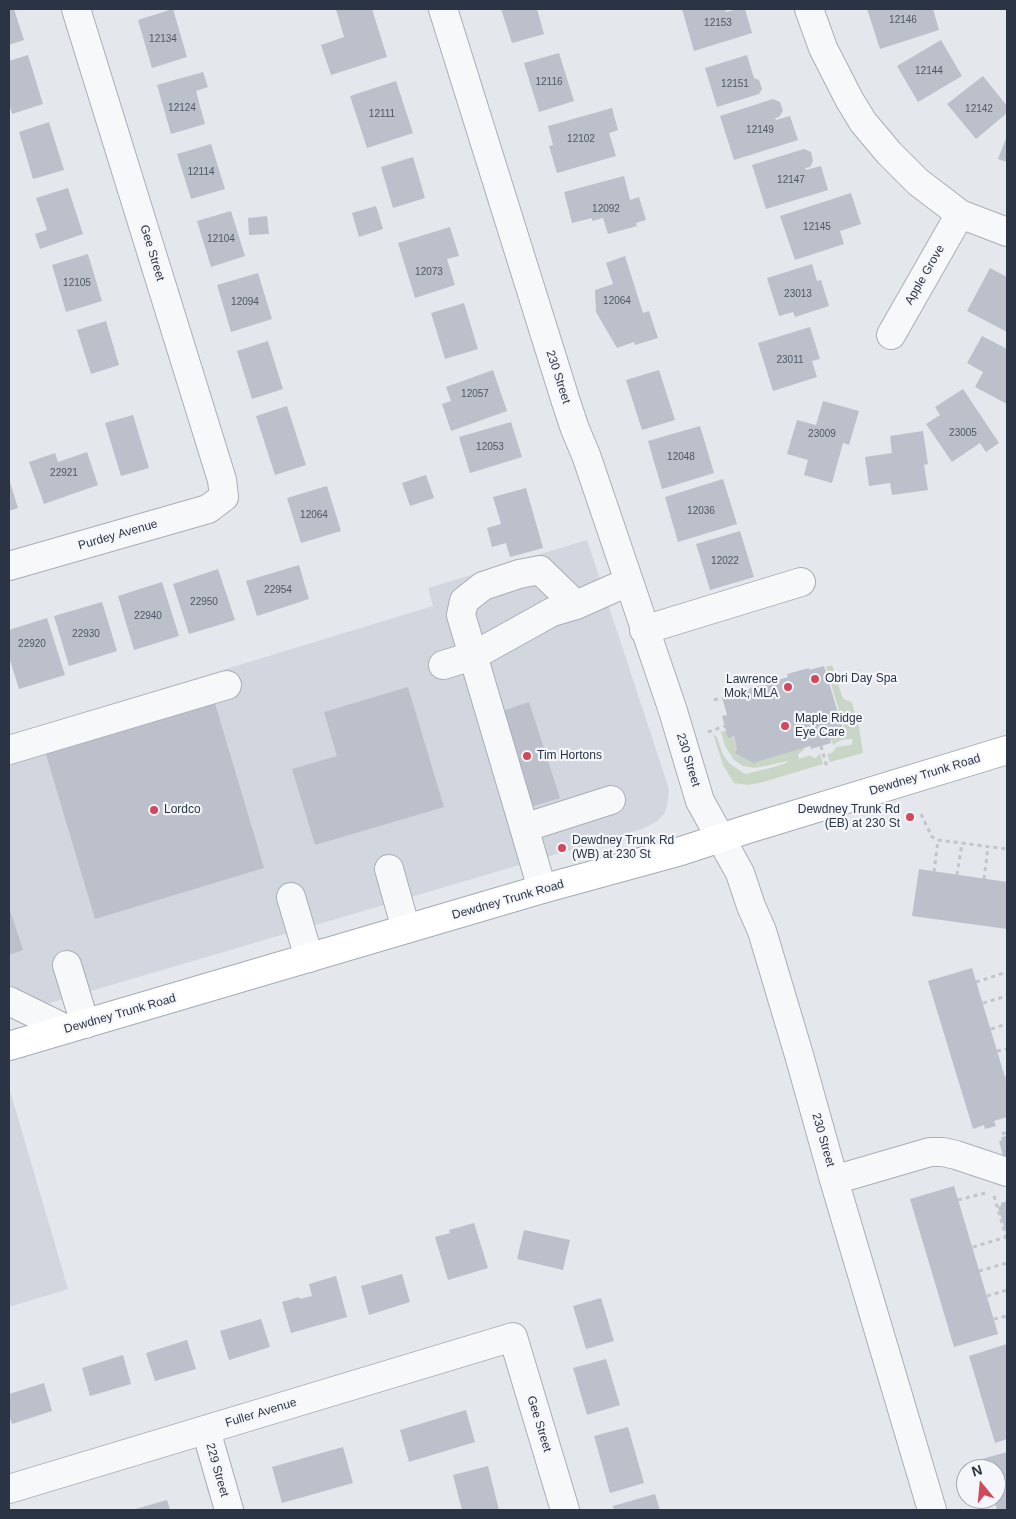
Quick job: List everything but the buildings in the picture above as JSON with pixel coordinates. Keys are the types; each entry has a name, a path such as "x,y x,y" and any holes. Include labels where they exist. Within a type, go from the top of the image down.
{"main road":[{"name":"Dewdney Trunk Road","path":"9,1046 542,889 681,851 1007,750"}],"street":[{"name":"Gee Street","path":"76,9 222,480 224,497"},
{"name":"230 Street","path":"443,9 566,402 586,455 673,711 700,801 740,873 762,931 932,1510"},
{"path":"809,9 823,48 849,99 863,122 889,153 918,182 960,214 1007,232"},
{"name":"Apple Grove","path":"891,335 960,214"},
{"name":"Purdey Avenue","path":"9,566 208,508 224,497"},
{"path":"542,889 461,615 464,601 483,586 518,574 540,570 576,605"},
{"path":"443,665 473,656 552,612 576,605 628,582"},
{"path":"644,630 802,582"},
{"path":"9,750 227,685"},
{"path":"523,824 533,825 611,800"},
{"path":"389,870 406,929"},
{"path":"291,897 309,958"},
{"path":"9,1001 75,1027 67,965"},
{"path":"834,1180 930,1152 956,1155 1007,1172"},
{"name":"Gee Street","path":"514,1337 565,1510"},
{"name":"Fuller Avenue","path":"9,1489 514,1337"},
{"name":"229 Street","path":"206,1430 229,1510"}],"path":[{"path":"714,700 722,698"},
{"path":"708,732 725,726"},
{"path":"821,746 828,767"},
{"path":"921,814 932,837 938,840 1007,849"},
{"path":"934,872 938,840"},
{"path":"958,875 962,843"},
{"path":"984,879 988,847"},
{"path":"976,982 1007,972"},
{"path":"983,1003 1007,996"},
{"path":"991,1029 1007,1024"},
{"path":"998,1052 1007,1049"},
{"path":"1002,1134 1007,1132"},
{"path":"958,1200 993,1191 1007,1239 972,1247"},
{"path":"980,1271 1007,1263"},
{"path":"987,1296 1007,1290"},
{"path":"994,1319 1007,1316"}],"shaded area":[{"path":"587,540 669,791 664,814 656,822 642,829 9,1015 9,735 433,606 428,588"},
{"path":"9,1087 68,1289 9,1307"}],"green space":[{"path":"832,665 842,696 845,700 852,703 859,727 863,753 830,762 827,754 832,753 837,747 851,745 853,741 852,739 841,740 833,745 831,739 846,734 826,667"},
{"path":"731,729 738,751 804,747 804,750 798,754 799,759 811,755 816,758 820,753 823,764 760,783 747,785 734,783 723,765 713,734 717,737 723,755 729,763 743,773 746,774 774,767 788,761 755,768 743,766 734,760 725,746 721,732"}],"place":[{"name":"Obri Day Spa","path":"815,679"},
{"name":"Lawrence Mok, MLA","path":"788,687"},
{"name":"Maple Ridge Eye Care","path":"785,726"},
{"name":"Tim Hortons","path":"527,756"},
{"name":"Lordco","path":"154,810"},
{"name":"Dewdney Trunk Rd (EB) at 230 St","path":"910,817"},
{"name":"Dewdney Trunk Rd (WB) at 230 St","path":"562,848"}]}
